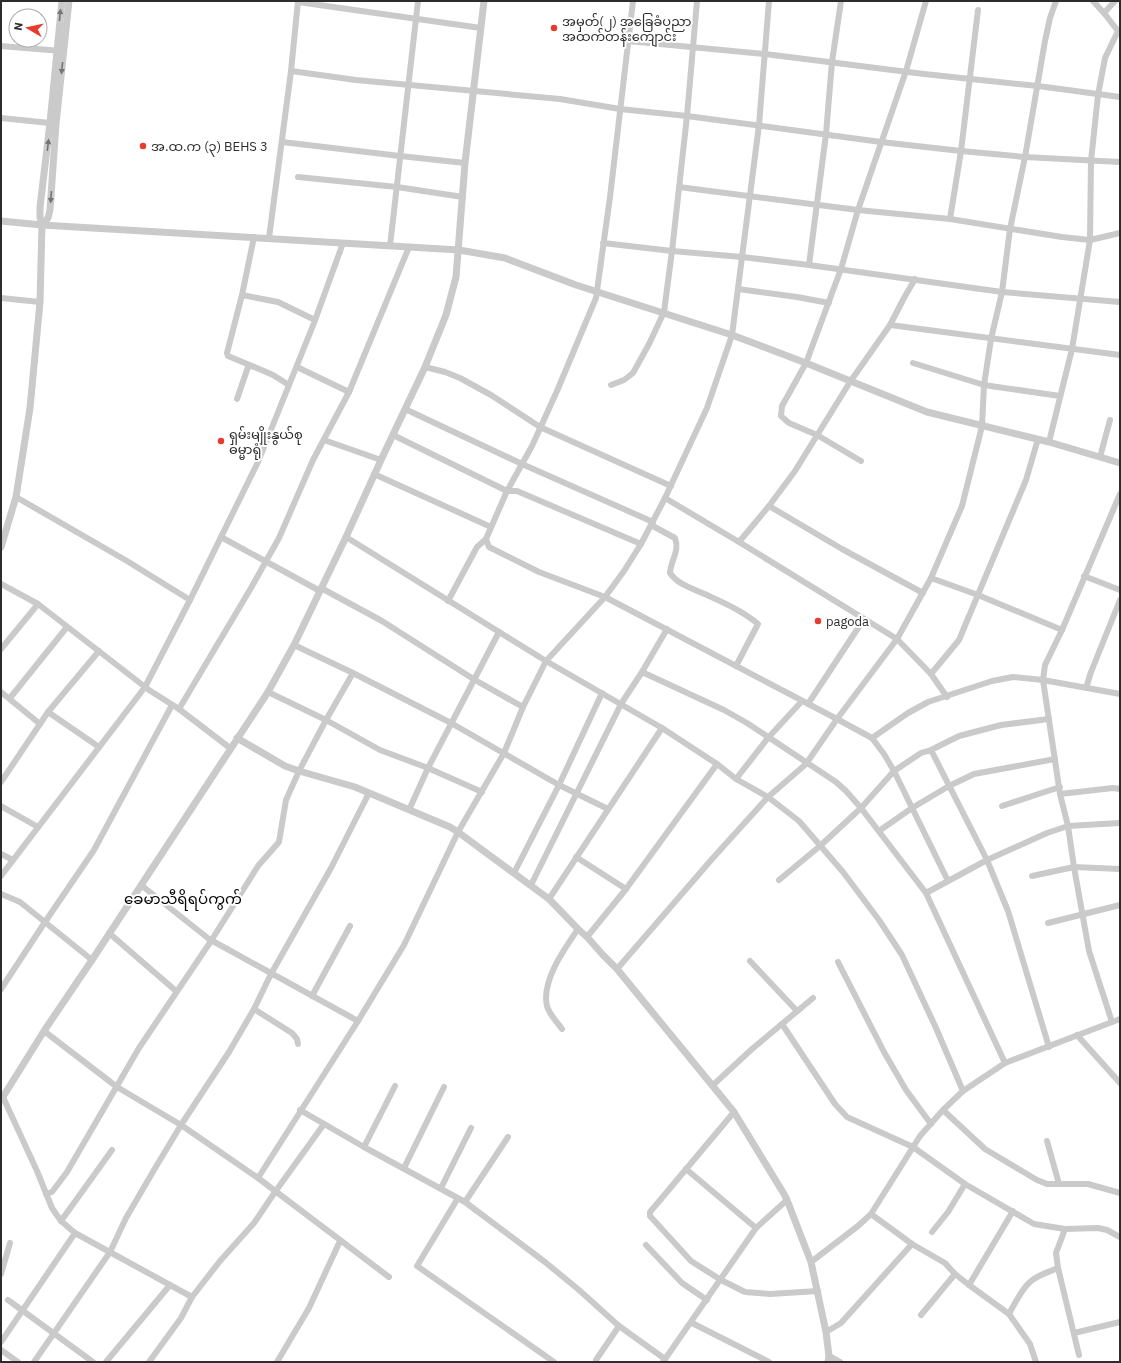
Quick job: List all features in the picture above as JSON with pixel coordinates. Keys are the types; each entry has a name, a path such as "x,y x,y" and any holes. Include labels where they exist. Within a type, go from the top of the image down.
{"street":[{"path":"42,225 48,218 50,210 62,1"},
{"path":"1,547 16,497 30,408 40,302 42,225 40,207 60,51 69,1"},
{"path":"390,246 418,1"},
{"path":"192,1297 75,1233 61,1221 52,1208 37,1171 2,1098 44,1031 268,692 294,645 425,367 446,315 456,277 465,163 484,1"},
{"path":"448,601 477,547 486,539 507,491 540,427 583,332 598,292 633,1"},
{"path":"611,385 624,380 633,373 664,312 687,116 697,1"},
{"path":"258,1178 358,1021 404,945 458,832 504,753 523,707 546,661 605,597 624,571 641,544 665,498 707,408 732,335 759,125 769,1"},
{"path":"810,265 826,134 832,62 841,1"},
{"path":"861,461 817,435 789,424 781,416 782,406 806,363 829,303 841,269 858,210 906,71 926,1"},
{"path":"1049,442 1072,349 1090,240 1091,161 1098,95 1105,58 1119,32 1093,1"},
{"path":"1104,13 1114,1"},
{"path":"269,238 291,70 298,2 480,28"},
{"path":"617,969 768,797 806,764 837,719 897,639 931,578 962,506 982,426 984,385 991,339 1002,292 1010,229 1025,157 1053,2"},
{"path":"950,219 961,151 978,10"},
{"path":"628,40 693,48 765,54 1120,97"},
{"path":"1,46 60,51"},
{"path":"291,70 356,80 560,99 620,109 687,116 881,142 961,151 1025,157 1120,162"},
{"path":"1,118 50,123"},
{"path":"282,142 465,163"},
{"path":"298,177 397,187 463,197"},
{"path":"679,187 858,210 950,219 1062,238 1090,240 1120,233"},
{"path":"1,221 42,225 459,250 505,258 598,292 732,335 927,412 1038,439 1120,463"},
{"path":"254,237 242,295 227,353 228,356 273,375 289,385"},
{"path":"1,876 145,687 258,462 297,367 343,243"},
{"path":"604,243 810,265 1002,292 1120,302"},
{"path":"179,709 279,538 313,460 349,392 409,247"},
{"path":"740,542 795,471 850,382 890,325 915,279"},
{"path":"738,289 829,303"},
{"path":"242,295 278,302 315,320"},
{"path":"1,298 40,302"},
{"path":"890,325 1120,355"},
{"path":"912,363 984,385 1060,396"},
{"path":"237,399 248,367 252,366"},
{"path":"297,367 349,392"},
{"path":"425,367 446,372 460,378 492,395 540,427 671,486"},
{"path":"405,409 652,523 675,538 677,551 672,560 670,573 678,582 727,605 751,618 758,624 736,666"},
{"path":"1100,457 1110,420"},
{"path":"393,435 507,491 517,491 641,544"},
{"path":"931,674 959,640 1026,480 1038,439"},
{"path":"324,440 380,460"},
{"path":"374,474 491,527"},
{"path":"1112,1022 1089,951 1068,826 1060,790 1043,680 1045,665 1062,630 1120,494"},
{"path":"16,497 127,561 190,600"},
{"path":"665,498 740,542 897,639 931,674 948,696"},
{"path":"769,506 842,549 923,593"},
{"path":"221,537 382,621 475,680 523,707"},
{"path":"346,537 546,661 662,728 736,778 768,797 799,821 843,872 879,920 902,955 963,1091"},
{"path":"486,539 488,547 546,574 605,597 872,738 894,771 948,881"},
{"path":"1084,576 1120,590"},
{"path":"931,578 978,595 1062,630"},
{"path":"1,584 38,604 145,687 179,709 230,748"},
{"path":"1086,688 1120,600"},
{"path":"1,649 38,604"},
{"path":"808,704 864,619"},
{"path":"10,698 67,627"},
{"path":"531,886 621,704 667,630"},
{"path":"409,810 428,768 499,632"},
{"path":"294,645 353,672 452,723 559,784 608,809"},
{"path":"1,782 48,712 99,651"},
{"path":"46,1194 52,1192 67,1172 139,1048 211,941 258,866 279,842 286,800 299,771 353,672"},
{"path":"642,672 724,710 836,782 846,791 861,808 926,893 1005,1063"},
{"path":"872,738 908,713 928,702 992,681 1012,677 1043,680 1120,694"},
{"path":"1,692 40,724"},
{"path":"268,692 326,720 380,750 428,768 482,792"},
{"path":"514,873 559,784 602,693"},
{"path":"736,778 768,738 802,701"},
{"path":"1,989 94,850 172,705"},
{"path":"48,712 99,747"},
{"path":"779,880 820,846 861,808 894,771 921,753 931,750 959,736 1001,726 1049,719"},
{"path":"548,898 662,728"},
{"path":"237,738 285,766 356,787 450,827 548,898 578,929 587,936 603,956 617,969 734,1112 788,1200 811,1262 826,1332 829,1359 840,1362"},
{"path":"931,750 987,860 1008,911 1049,1047"},
{"path":"879,831 912,808 949,786 974,774 1055,759"},
{"path":"587,936 626,889 717,764"},
{"path":"1002,806 1060,790 1120,789"},
{"path":"34,1362 110,1252 126,1218 181,1125 229,1052 331,868 369,793"},
{"path":"1,806 38,827"},
{"path":"926,893 987,860 1047,832 1068,826 1120,823"},
{"path":"1,854 14,860"},
{"path":"576,857 626,889"},
{"path":"1032,876 1074,867 1120,869"},
{"path":"141,885 211,941 358,1021"},
{"path":"1,894 20,902 92,960"},
{"path":"1048,923 1120,905"},
{"path":"312,996 350,926"},
{"path":"562,1029 547,1007 547,985 556,965 578,929"},
{"path":"109,933 176,991"},
{"path":"750,961 797,1011"},
{"path":"838,962 884,1052 906,1090 931,1124"},
{"path":"713,1086 752,1049 813,998"},
{"path":"254,1009 292,1033 297,1039 298,1044"},
{"path":"811,1262 858,1226 871,1214 913,1147 943,1110 963,1091 1005,1063 1120,1019"},
{"path":"782,1024 835,1104 846,1117 913,1147 965,1184 1034,1224 1065,1229 1098,1228 1107,1230 1120,1237"},
{"path":"44,1031 116,1087 181,1125 258,1178 389,1277"},
{"path":"1077,1035 1120,1083"},
{"path":"364,1147 395,1086"},
{"path":"404,1168 444,1087"},
{"path":"300,1110 364,1147 466,1202 545,1262 619,1326 664,1361 692,1323 756,1228 788,1200"},
{"path":"943,1110 985,1149 1037,1180 1047,1184 1088,1184 1120,1193"},
{"path":"734,1112 650,1212 650,1216 691,1261 721,1280 745,1292 770,1294 818,1291"},
{"path":"149,1362 181,1318 192,1297 220,1261 254,1223 324,1124"},
{"path":"441,1188 471,1128"},
{"path":"466,1202 508,1137"},
{"path":"1046,1141 1059,1184"},
{"path":"61,1221 112,1150"},
{"path":"686,1170 756,1228"},
{"path":"932,1232 948,1212 965,1184"},
{"path":"458,1198 417,1266 554,1362"},
{"path":"969,1285 1013,1211"},
{"path":"871,1214 912,1244 944,1263 969,1285 1009,1314 1030,1344 1036,1362"},
{"path":"1065,1229 1056,1253 1058,1268 1079,1355"},
{"path":"1,1342 75,1233"},
{"path":"277,1362 309,1308 340,1241"},
{"path":"1,1274 10,1243"},
{"path":"826,1332 841,1323 912,1244"},
{"path":"646,1245 682,1283 707,1300"},
{"path":"1009,1314 1020,1294 1030,1282 1039,1276 1058,1268"},
{"path":"921,1315 956,1274"},
{"path":"106,1362 170,1285"},
{"path":"8,1300 93,1362"},
{"path":"1074,1333 1120,1322"},
{"path":"692,1323 769,1362"},
{"path":"596,1360 619,1326"},
{"path":"1,1350 18,1362"}],"place":[{"name":"အမှတ်(၂) အခြေခံပညာ အထက်တန်းကျောင်း","path":"554,28"},
{"name":"အ.ထ.က (၃) BEHS 3","path":"143,146"},
{"name":"ရှမ်းမျိုးနွယ်စု ဓမ္မာရုံ","path":"221,441"},
{"name":"pagoda","path":"818,621"}],"district":[{"name":"ခေမာသီရိရပ်ကွက်","path":"183,899"}]}
